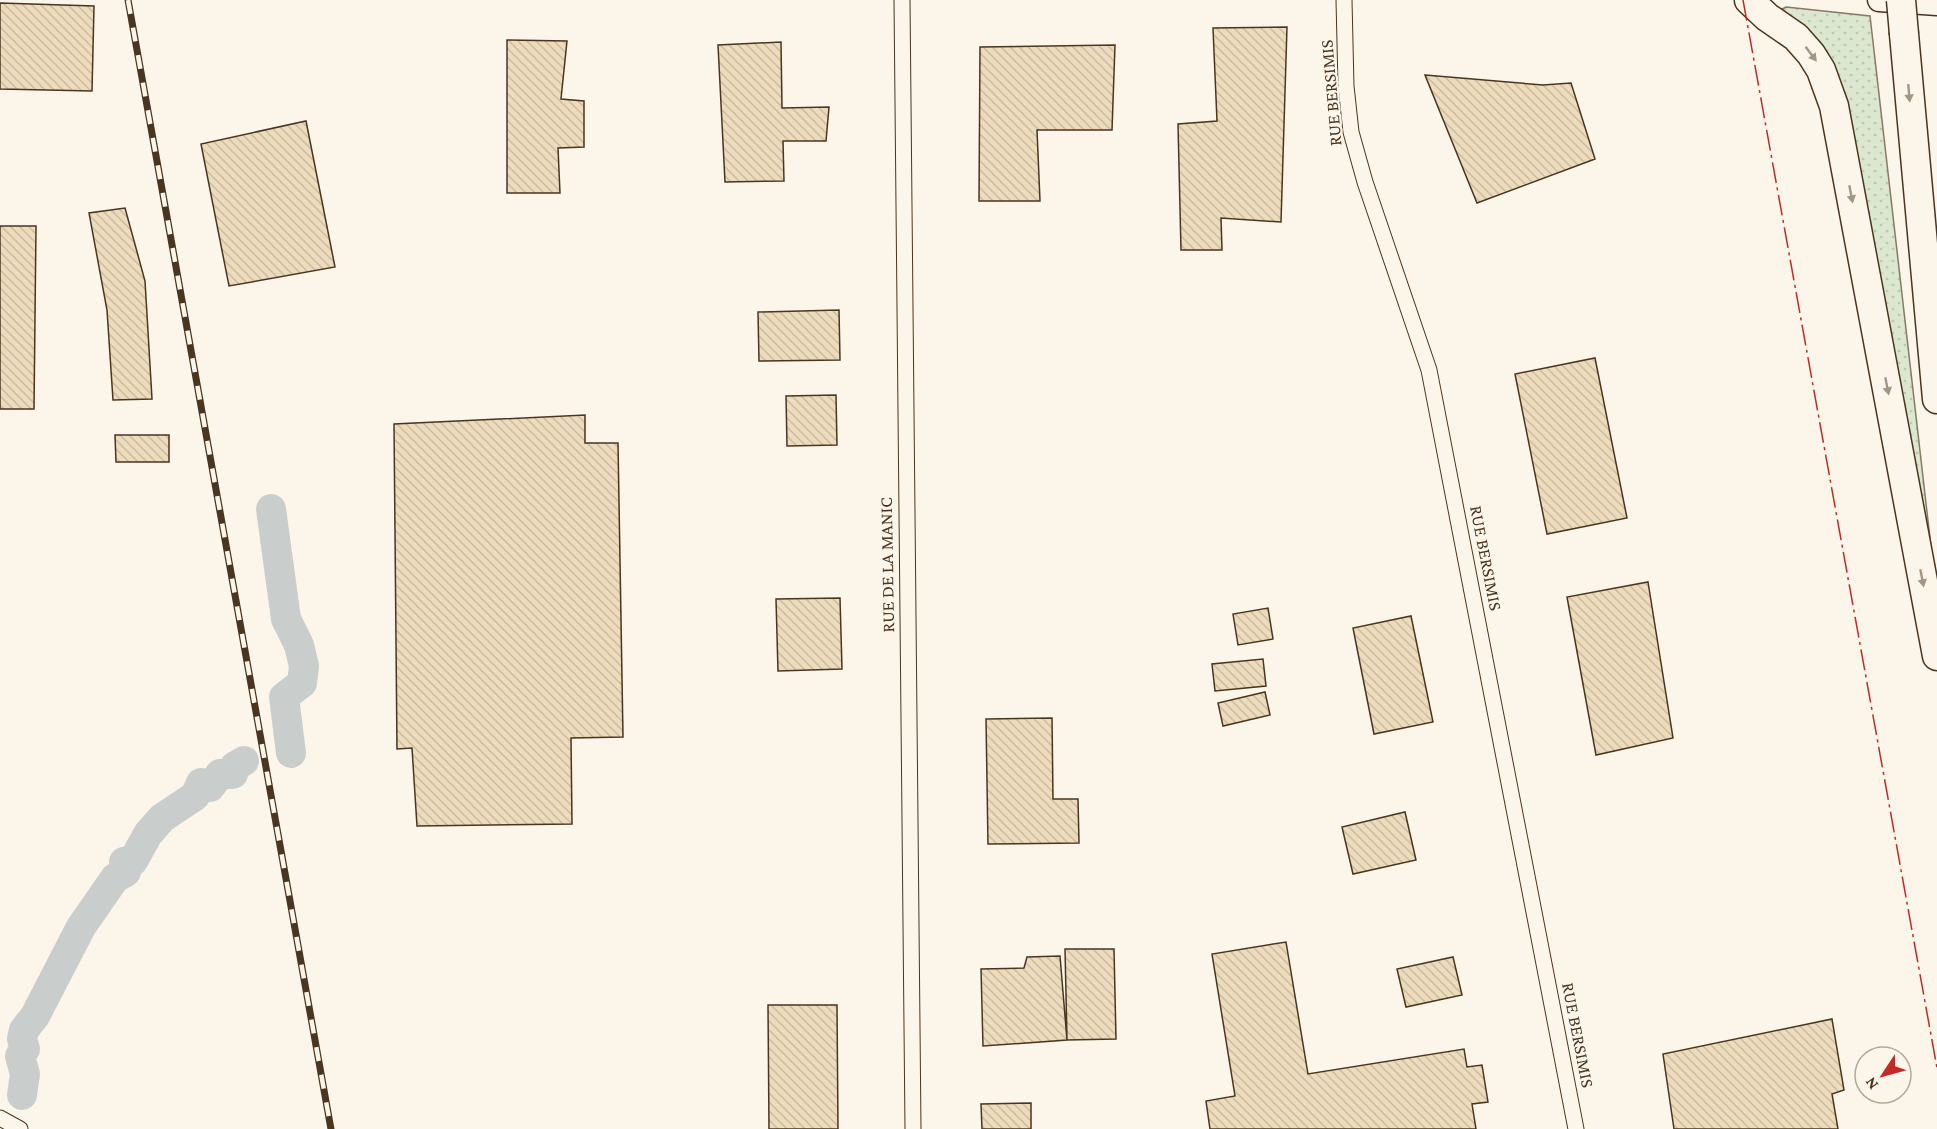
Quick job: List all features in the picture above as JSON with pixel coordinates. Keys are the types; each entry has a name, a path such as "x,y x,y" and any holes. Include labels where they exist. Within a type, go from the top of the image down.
{"highway":[{"path":"1749,0 1804,45 1821,70 1834,106 1937,656"},
{"path":"1901,0 1937,399"}],"main road":[{"path":"1879,0 1937,4"}],"street":[{"name":"RUE DE LA MANIC","path":"902,0 913,1129"},
{"name":"RUE BERSIMIS","path":"1344,0 1346,86 1353,138 1365,182 1429,370 1576,1129"},
{"path":"0,1118 20,1129"}],"green space":[{"path":"1786,7 1870,16 1937,599 1813,37 1782,9"}],"building":[{"path":"0,3 94,6 92,91 0,89"},
{"path":"1287,27 1281,222 1221,218 1222,250 1181,250 1178,124 1217,121 1213,28"},
{"path":"507,40 567,41 561,99 584,101 584,147 558,148 560,193 507,193"},
{"path":"781,42 782,108 829,107 826,141 783,141 784,181 725,182 718,45"},
{"path":"1115,45 1112,130 1037,130 1040,201 979,201 980,47"},
{"path":"1425,75 1543,85 1571,83 1595,159 1477,203"},
{"path":"306,121 335,267 229,286 201,144"},
{"path":"125,208 145,281 152,399 113,400 107,310 89,213"},
{"path":"0,226 36,226 34,409 0,409"},
{"path":"839,310 840,360 759,361 758,312"},
{"path":"1595,358 1627,518 1547,534 1515,374"},
{"path":"836,395 837,445 787,446 786,396"},
{"path":"585,415 585,443 618,443 623,737 571,738 572,824 417,826 412,748 397,749 394,424"},
{"path":"115,435 169,435 169,462 116,462"},
{"path":"1648,582 1673,738 1596,755 1567,597"},
{"path":"840,598 842,669 778,671 776,599"},
{"path":"1268,608 1273,639 1238,645 1233,614"},
{"path":"1411,616 1433,722 1374,734 1353,628"},
{"path":"1263,659 1266,686 1215,691 1212,664"},
{"path":"1265,692 1270,715 1223,726 1218,703"},
{"path":"1052,718 1053,799 1078,799 1079,843 988,844 986,719"},
{"path":"1405,812 1416,860 1353,874 1342,827"},
{"path":"1286,942 1308,1074 1464,1049 1467,1067 1482,1065 1488,1102 1472,1104 1476,1129 1210,1129 1206,1101 1235,1096 1212,954"},
{"path":"1065,949 1114,949 1116,1039 1067,1040"},
{"path":"1060,956 1067,1040 983,1046 981,969 1024,968 1027,957"},
{"path":"1453,957 1462,995 1406,1007 1397,969"},
{"path":"768,1005 837,1005 838,1129 769,1129"},
{"path":"1832,1019 1844,1090 1832,1094 1838,1129 1674,1129 1663,1054"},
{"path":"1031,1103 1031,1129 982,1129 981,1104"}],"waterway":[{"path":"271,509 286,619 299,645 304,666 302,683 284,697 291,753"},
{"path":"22,1095 25,1074 20,1056 25,1049 22,1039 24,1030 35,1016 81,927 115,878 126,872 124,862 133,861 148,834 162,818 195,796 201,783 210,787 220,774 233,774 235,766 244,761"}],"railway":[{"path":"128,0 331,1129"}],"power":[{"path":"1743,0 1937,1068"}]}
